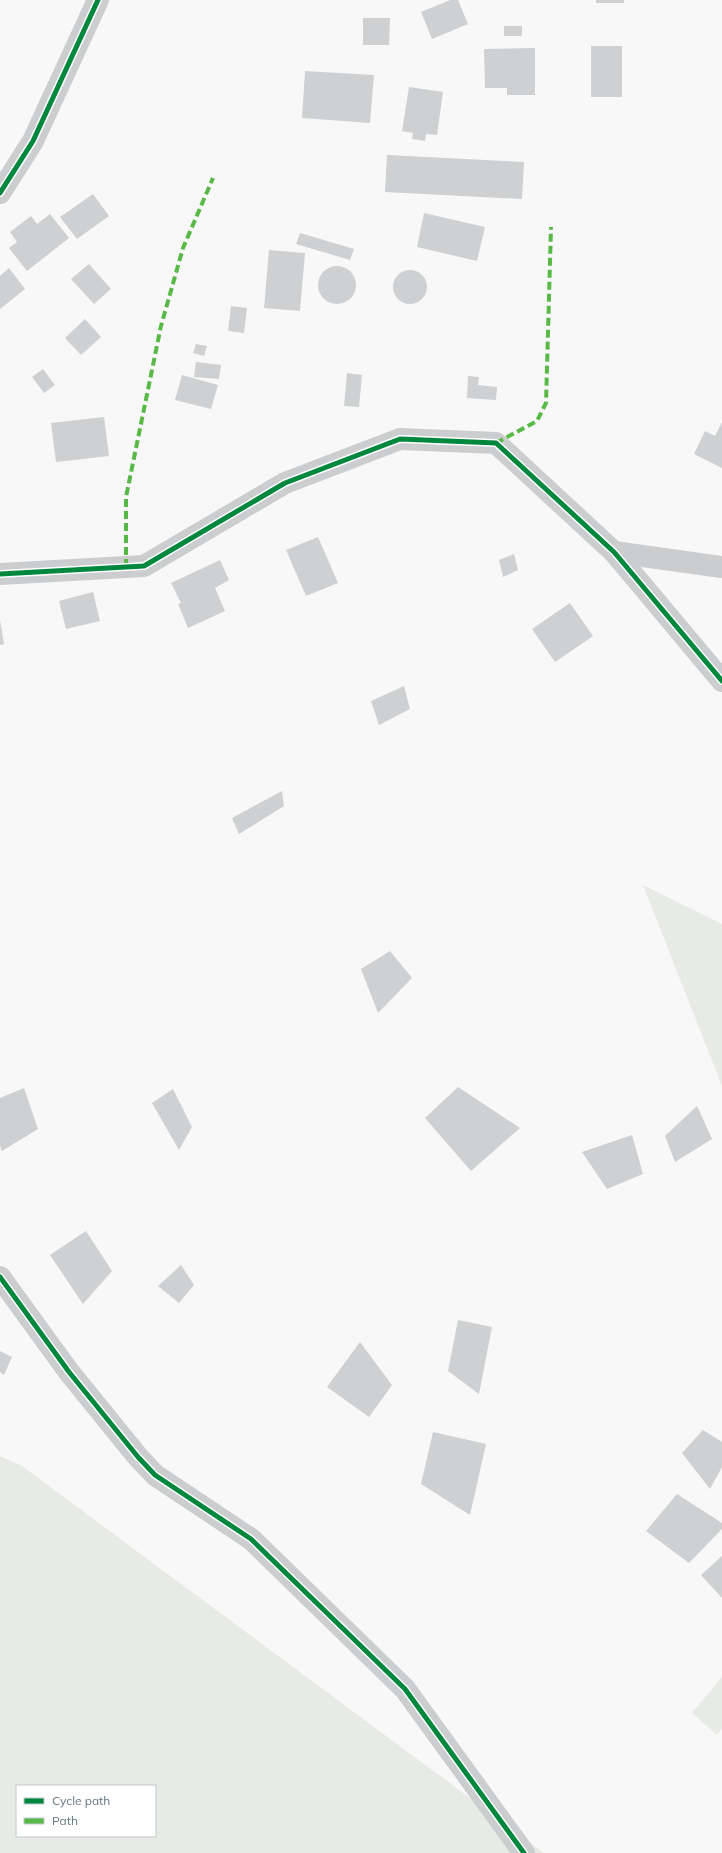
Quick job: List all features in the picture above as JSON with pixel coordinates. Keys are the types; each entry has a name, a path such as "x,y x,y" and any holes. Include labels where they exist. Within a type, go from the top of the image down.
{"street":[{"path":"0,193 33,141 98,0"},
{"path":"0,574 144,566 285,483 400,439 496,443 614,552 722,681"},
{"path":"614,552 722,567"},
{"path":"0,1277 69,1372 138,1457 155,1475 250,1539 405,1689 524,1853"}],"shaded area":[{"path":"643,885 722,924 722,1086"},
{"path":"0,1456 22,1466 544,1853 0,1853"},
{"path":"722,1677 722,1729 717,1735 692,1713"}],"building":[{"path":"450,0 458,0 468,24 432,39 421,12"},
{"path":"596,0 624,0 624,3 596,3"},
{"path":"363,18 390,18 389,45 363,45"},
{"path":"504,26 522,26 522,36 504,36"},
{"path":"591,46 622,46 622,97 591,97"},
{"path":"535,48 535,95 507,95 507,88 485,88 484,49"},
{"path":"305,71 374,75 370,123 302,118"},
{"path":"409,87 443,92 437,135 426,134 425,141 412,139 413,133 402,131"},
{"path":"387,155 524,162 522,199 385,192"},
{"path":"93,194 109,216 77,239 60,217"},
{"path":"424,213 485,227 477,261 417,247"},
{"path":"50,214 69,238 27,271 9,248 17,242 10,232 31,216 37,224"},
{"path":"300,233 354,249 350,260 296,244"},
{"path":"269,250 305,253 300,311 264,308"},
{"path":"89,264 111,289 94,304 71,279"},
{"path":"333,266 341,266 348,269 353,274 356,285 353,296 348,301 341,304 333,304 326,301 321,296 318,289 318,281 321,274 326,269"},
{"path":"9,268 25,289 0,309 0,276"},
{"path":"407,270 413,270 417,271 424,277 427,287 426,294 420,301 413,304 407,304 403,303 396,297 393,290 393,284 394,280 400,273"},
{"path":"231,306 247,308 244,333 228,331"},
{"path":"85,319 101,337 81,355 65,338"},
{"path":"196,344 207,346 204,356 193,353"},
{"path":"196,362 221,365 219,379 194,377"},
{"path":"43,369 55,385 44,393 32,377"},
{"path":"347,373 362,375 359,407 344,406"},
{"path":"182,375 218,385 211,409 175,400"},
{"path":"468,376 479,377 478,385 497,387 496,400 467,398"},
{"path":"104,417 109,456 56,462 51,423"},
{"path":"722,422 722,468 694,454 705,431 715,436"},
{"path":"318,537 338,583 306,596 286,550"},
{"path":"514,554 518,570 503,577 499,560"},
{"path":"220,560 229,580 215,588 225,611 188,628 178,604 181,603 171,583"},
{"path":"93,592 100,621 66,629 59,601"},
{"path":"570,603 593,636 555,662 532,629"},
{"path":"0,620 4,644 0,645"},
{"path":"404,686 410,709 379,725 371,701"},
{"path":"282,791 284,806 239,834 232,818"},
{"path":"390,951 412,978 378,1013 361,969"},
{"path":"458,1087 520,1128 471,1171 425,1118"},
{"path":"24,1088 38,1129 2,1151 0,1146 0,1098"},
{"path":"173,1089 192,1127 179,1150 152,1103"},
{"path":"697,1106 712,1139 675,1162 665,1136"},
{"path":"632,1135 643,1174 607,1189 582,1152"},
{"path":"86,1231 112,1271 83,1304 50,1255"},
{"path":"181,1265 194,1285 179,1303 158,1286"},
{"path":"458,1320 492,1327 479,1394 448,1371"},
{"path":"360,1342 392,1385 369,1417 327,1387"},
{"path":"0,1351 12,1357 4,1375 0,1372"},
{"path":"703,1430 722,1442 722,1467 710,1489 682,1453"},
{"path":"433,1432 486,1444 470,1515 421,1484"},
{"path":"677,1494 722,1523 722,1529 689,1563 646,1531"},
{"path":"722,1556 722,1598 701,1575"}],"marked path":[{"path":"126,567 126,497 161,326 183,248 213,178"},
{"path":"496,443 537,421 546,403 551,227"}],"cycle path":[{"path":"0,193 33,141 98,0"},
{"path":"0,574 144,566 285,483 400,439 496,443 614,552 722,681"},
{"path":"0,1277 69,1372 138,1457 155,1475 251,1539 405,1689 524,1853"}]}
